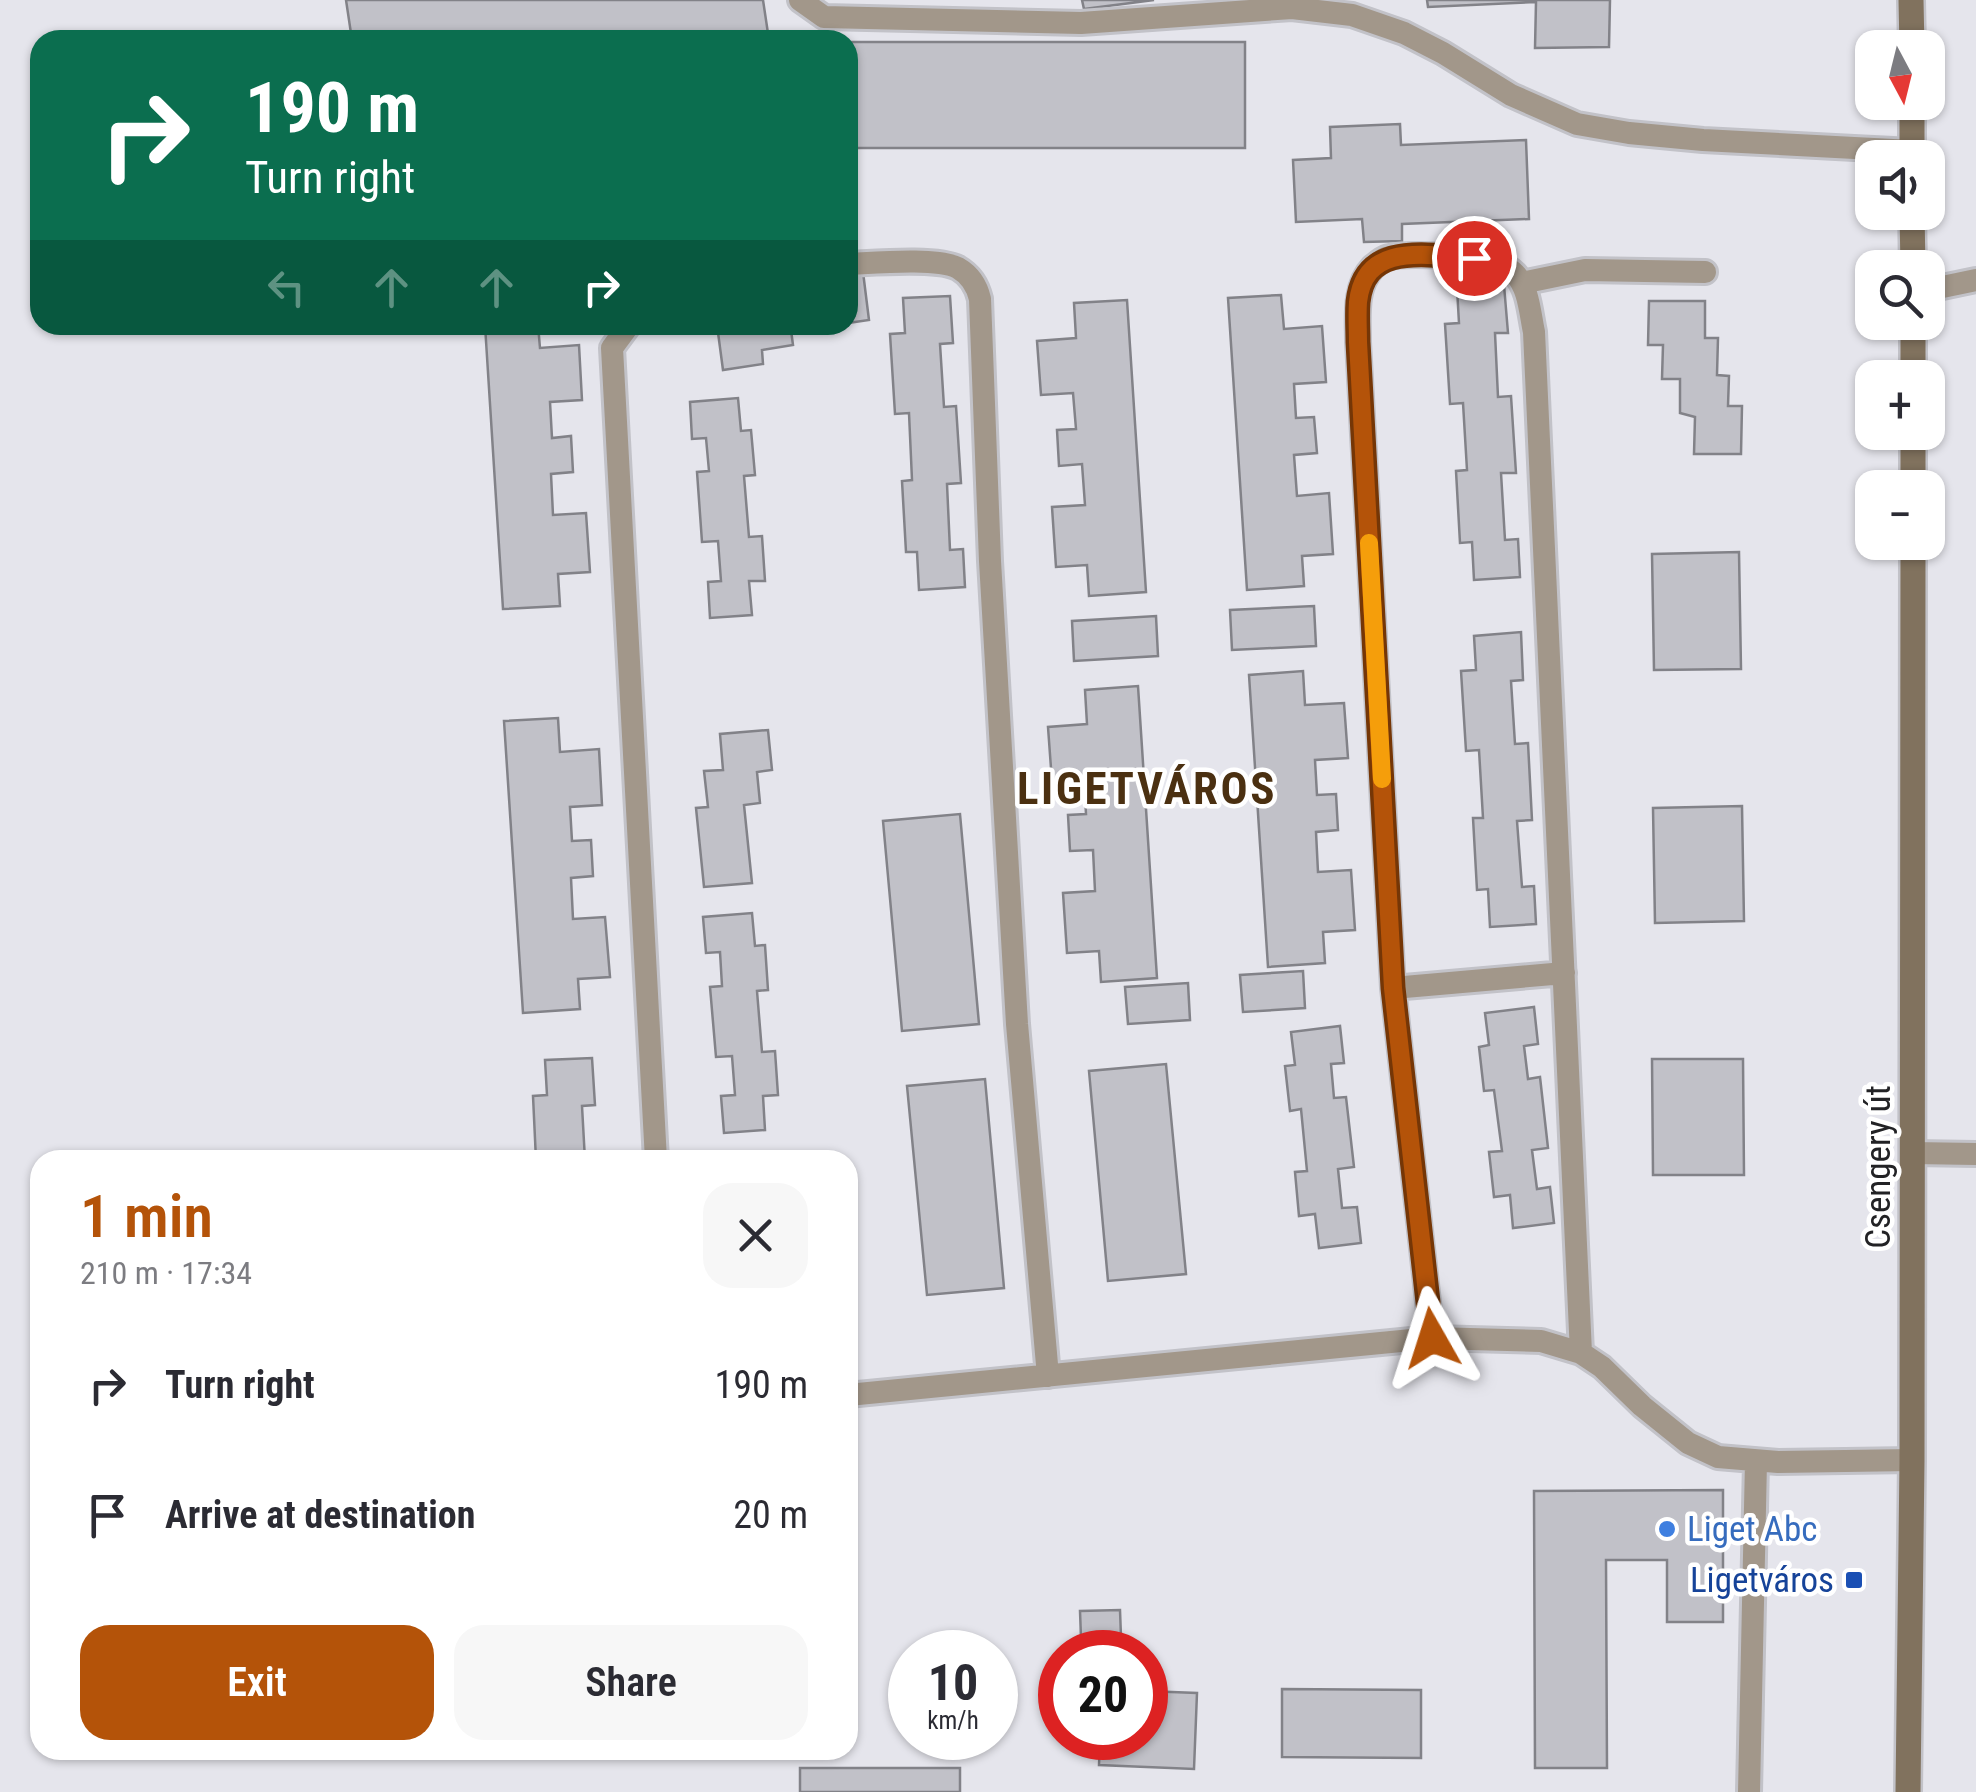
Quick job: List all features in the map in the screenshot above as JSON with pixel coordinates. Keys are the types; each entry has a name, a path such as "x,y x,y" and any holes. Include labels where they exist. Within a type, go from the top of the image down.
{"main road":[{"path":"1911,0 1912,30"},
{"name":"Csengery út","path":"1908,1792 1913,560"}],"lane":[{"path":"800,0 824,17 1081,22 1292,8 1352,14 1443,53 1511,95 1577,124 1629,134 1855,150"},
{"path":"1432,1338 1393,988 1358,342 1362,284 1372,268 1385,258 1400,255 1498,262 1522,282 1534,332 1582,1353"},
{"path":"858,264 938,262 957,268 968,277 976,285 980,299 990,561 1016,1004 1048,1376"},
{"path":"1522,282 1586,270 1705,272"},
{"path":"1945,286 1976,280"},
{"path":"622,335 612,348 655,1150"},
{"path":"1393,988 1564,974"},
{"path":"1913,1153 1976,1154"},
{"path":"858,1394 1432,1338 1540,1341 1582,1353 1688,1442 1718,1457 1756,1461 1912,1460"},
{"path":"1749,1792 1756,1461"}],"building":[{"path":"346,0 763,0 768,30 350,30"},
{"path":"1082,0 1154,0 1084,9"},
{"path":"1427,0 1610,0 1609,47 1535,48 1536,2 1428,7"},
{"path":"858,42 1245,42 1245,148 858,148"},
{"path":"1400,124 1401,145 1526,140 1529,219 1402,224 1402,241 1364,242 1362,219 1296,222 1293,160 1331,158 1330,127"},
{"path":"863,272 869,320 858,322 858,273"},
{"path":"1504,285 1508,333 1495,333 1498,397 1511,396 1516,473 1501,473 1505,540 1518,539 1520,577 1474,580 1472,542 1460,543 1456,471 1467,470 1463,403 1450,404 1445,324 1459,323 1457,288"},
{"path":"1281,295 1284,329 1322,326 1326,382 1294,384 1296,418 1314,417 1317,453 1294,455 1297,496 1329,493 1333,554 1302,556 1304,586 1247,590 1228,298"},
{"path":"950,296 953,343 940,344 944,407 956,406 961,483 947,484 950,550 963,549 965,587 919,590 917,552 906,552 902,481 912,480 909,413 895,414 890,334 905,333 903,298"},
{"path":"1127,300 1146,592 1089,596 1087,565 1056,567 1052,507 1085,505 1082,464 1059,466 1057,430 1076,429 1073,393 1041,395 1037,341 1076,338 1074,303"},
{"path":"1649,301 1705,301 1705,338 1718,338 1717,375 1729,376 1728,406 1742,406 1741,454 1694,454 1695,417 1680,413 1680,379 1662,379 1663,345 1648,345"},
{"path":"486,335 539,335 540,348 579,345 582,400 550,402 552,438 571,436 573,472 551,474 553,515 586,513 590,572 558,574 560,606 503,609"},
{"path":"718,335 792,335 793,345 762,350 763,364 723,370"},
{"path":"738,398 741,431 751,430 755,475 744,476 749,537 762,536 765,581 749,581 752,615 710,618 708,582 721,581 718,541 702,542 697,472 709,471 706,438 692,439 690,402"},
{"path":"1739,552 1741,669 1654,670 1652,554"},
{"path":"1314,606 1316,646 1232,650 1230,610"},
{"path":"1156,616 1158,656 1074,661 1072,621"},
{"path":"1521,632 1523,680 1511,681 1515,744 1528,743 1532,820 1517,821 1522,887 1534,886 1536,924 1490,927 1488,889 1477,890 1473,818 1483,818 1479,750 1466,751 1461,671 1476,670 1474,636"},
{"path":"1303,671 1305,705 1344,703 1348,758 1315,760 1317,795 1336,794 1338,830 1316,832 1318,872 1351,870 1355,930 1323,932 1325,963 1268,967 1249,675"},
{"path":"1138,686 1157,978 1101,982 1099,951 1067,953 1063,893 1095,891 1093,850 1070,851 1068,815 1086,814 1084,780 1052,782 1048,727 1087,724 1085,690"},
{"path":"558,718 560,752 599,749 602,805 570,807 572,841 591,840 593,876 571,878 573,919 605,917 610,977 578,979 580,1009 523,1013 504,721"},
{"path":"768,730 772,770 757,772 760,803 744,805 752,883 704,887 696,808 708,807 704,771 723,770 720,734"},
{"path":"1742,806 1744,921 1655,923 1653,808"},
{"path":"960,814 979,1024 902,1031 883,821"},
{"path":"752,913 755,946 765,945 768,990 757,991 762,1052 775,1051 778,1095 763,1096 765,1130 724,1133 721,1096 735,1095 732,1056 716,1057 710,987 722,986 720,952 706,953 703,917"},
{"path":"1303,971 1305,1008 1243,1012 1240,975"},
{"path":"1188,983 1190,1020 1128,1024 1125,987"},
{"path":"1534,1007 1538,1044 1524,1046 1528,1079 1540,1077 1548,1148 1532,1150 1537,1189 1550,1187 1554,1223 1513,1228 1510,1195 1494,1197 1489,1152 1502,1151 1494,1090 1484,1091 1479,1047 1489,1045 1485,1013"},
{"path":"1340,1026 1344,1063 1331,1064 1334,1098 1346,1097 1354,1167 1338,1169 1342,1208 1357,1207 1361,1243 1319,1248 1315,1214 1299,1216 1295,1172 1307,1171 1301,1109 1290,1111 1285,1066 1295,1065 1291,1032"},
{"path":"592,1058 595,1105 582,1106 584,1150 536,1150 533,1096 547,1095 545,1060"},
{"path":"1652,1059 1743,1059 1744,1175 1653,1175"},
{"path":"1166,1064 1186,1274 1108,1281 1089,1071"},
{"path":"985,1079 1004,1288 927,1295 907,1086"},
{"path":"1723,1490 1723,1622 1667,1622 1667,1560 1606,1560 1607,1768 1535,1768 1534,1491"},
{"path":"1120,1610 1121,1630 1081,1630 1080,1611"},
{"path":"1282,1689 1421,1690 1421,1758 1282,1757"},
{"path":"1168,1692 1197,1693 1194,1769 1099,1765 1099,1760 1168,1760"},
{"path":"800,1768 960,1768 960,1792 800,1792"}],"slow traffic":[{"path":"1369,543 1382,779"}],"place":[{"name":"Liget Abc","path":"1667,1529"},
{"name":"Ligetváros","path":"1854,1580"}],"district":[{"name":"LIGETVÁROS","path":"1147,788"}],"route":[{"path":"1432,1338 1393,988 1358,301 1372,268 1385,258 1474,258"}]}
